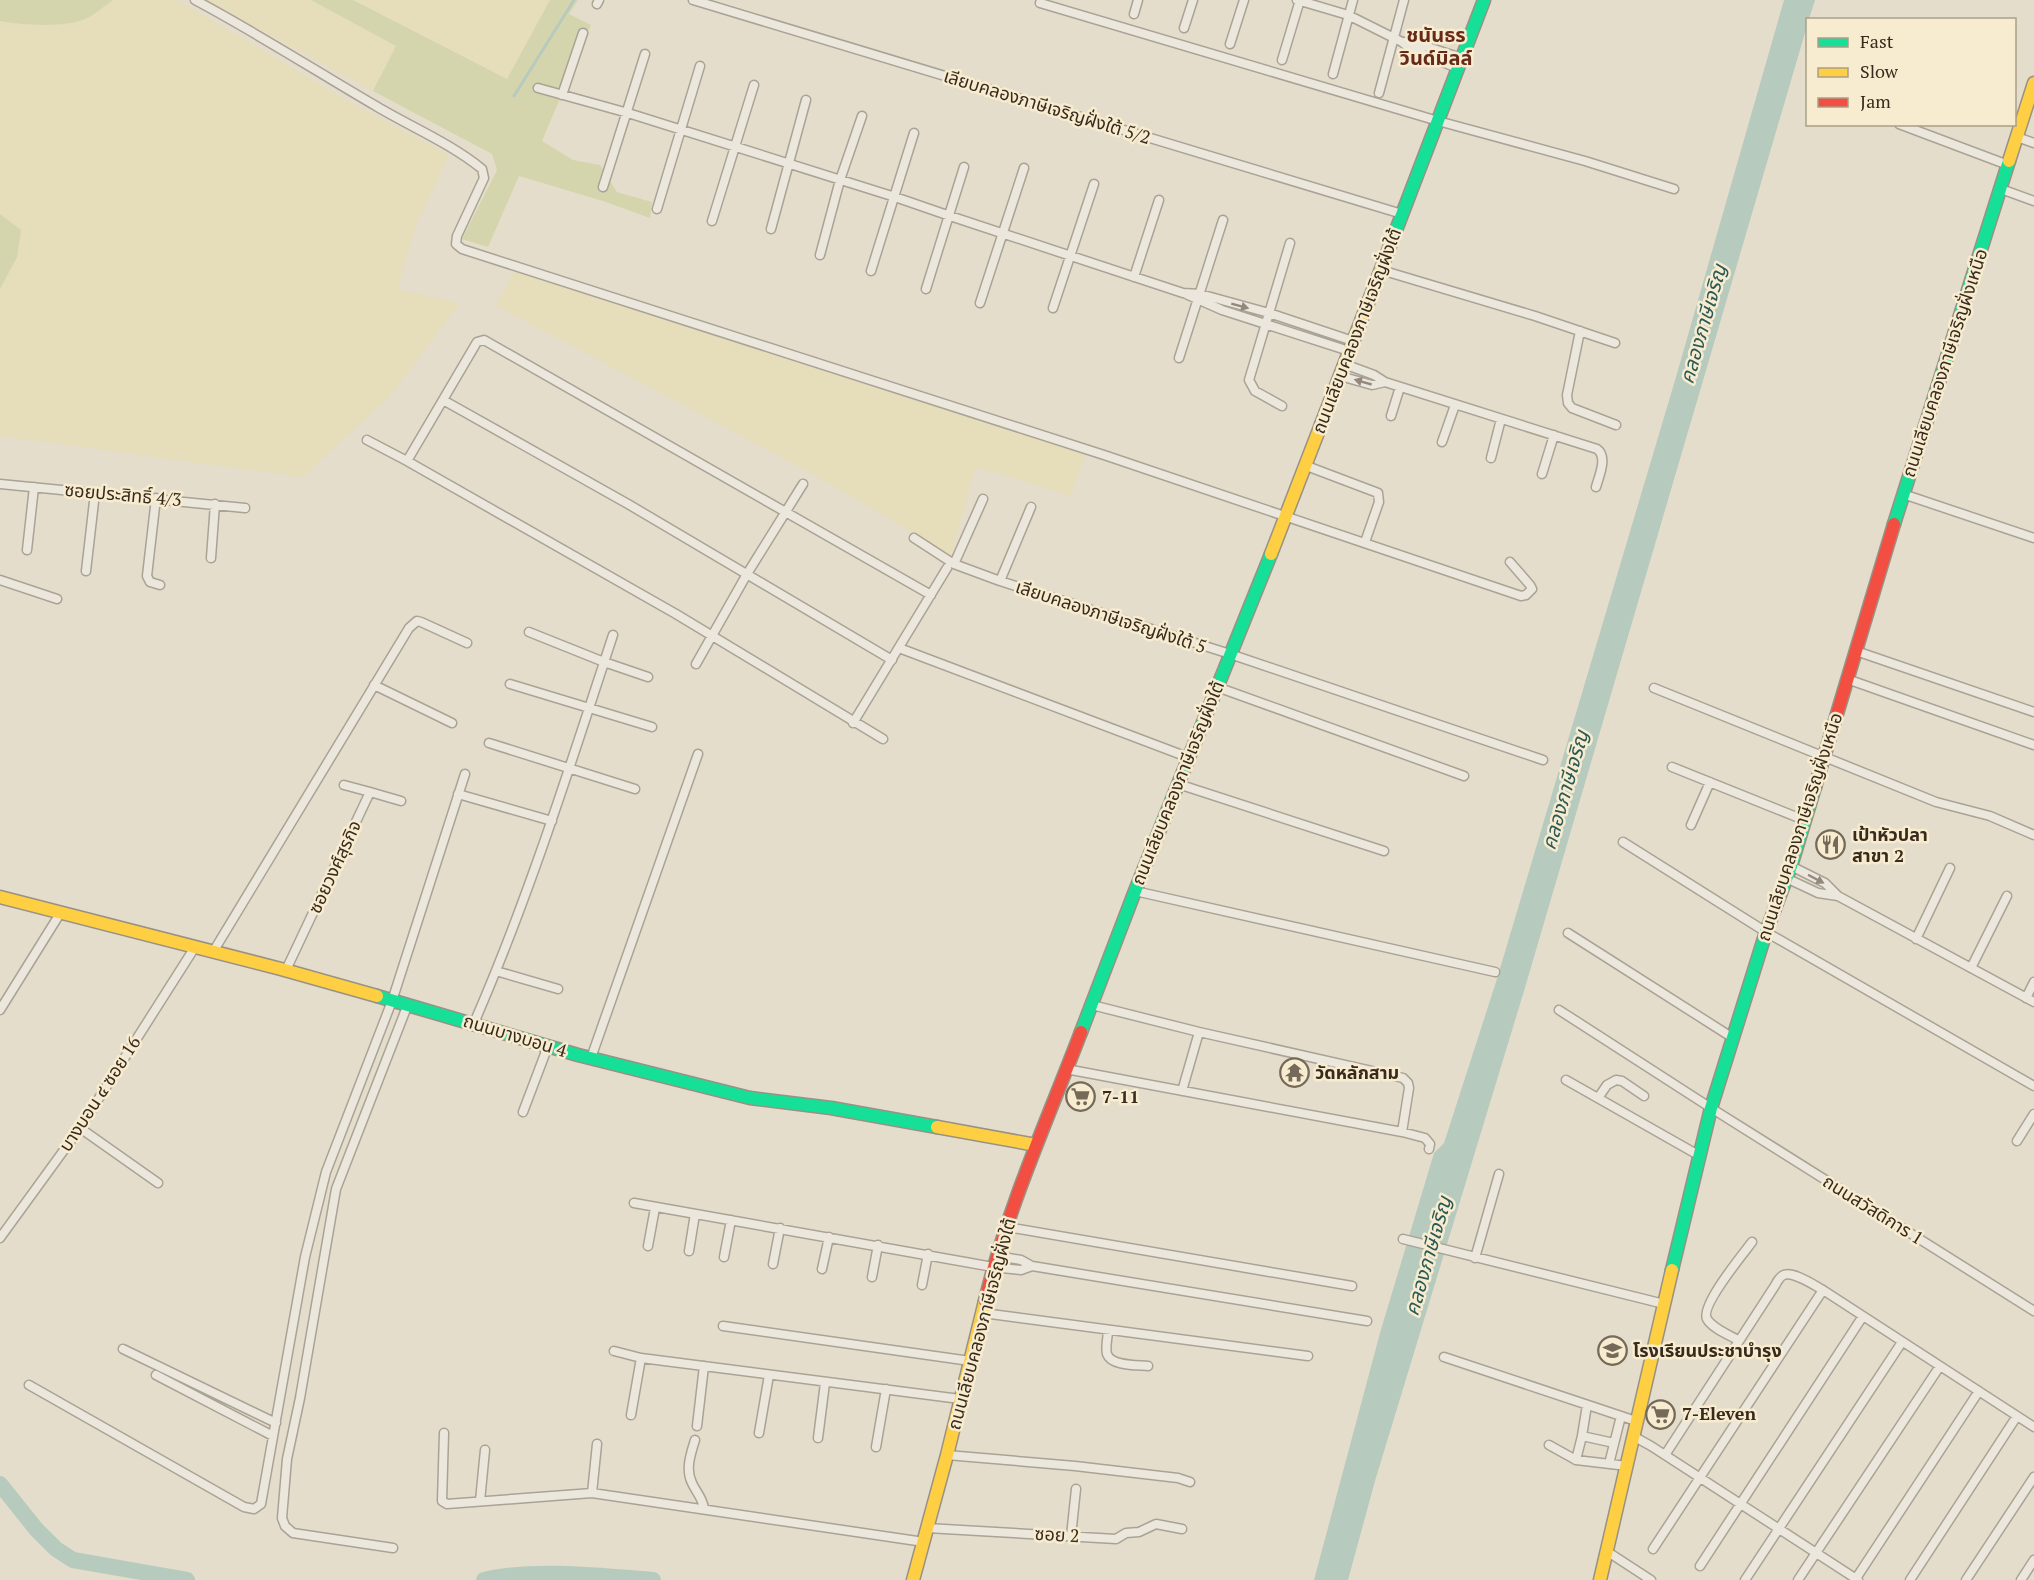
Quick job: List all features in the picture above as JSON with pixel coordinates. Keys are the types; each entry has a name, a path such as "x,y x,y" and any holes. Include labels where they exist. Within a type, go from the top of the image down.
{"street":[{"path":"195,0 235,21 482,169 484,178 456,236 456,244 462,249 1286,516 1521,596 1526,595 1532,589 1510,562"},
{"name":"เลียบคลองภาษีเจริญฝั่งใต้ 5/2","path":"693,0 1402,214"},
{"path":"1134,14 1138,0"},
{"path":"1184,28 1193,0"},
{"path":"1230,44 1244,0"},
{"path":"1282,60 1299,0 1348,15 1393,39 1413,42 1459,63"},
{"path":"1332,74 1353,0"},
{"path":"1379,93 1404,0"},
{"name":"ถนนเลียบคลองภาษีเจริญฝั่งใต้","path":"913,1580 947,1455 995,1261 1036,1145 1135,891 1286,516 1484,0"},
{"path":"1040,3 1438,121 1585,161 1674,189"},
{"path":"562,95 584,33"},
{"path":"603,187 645,54"},
{"path":"657,209 700,66"},
{"name":"ถนนเลียบคลองภาษีเจริญฝั่งเหนือ","path":"1600,1580 1711,1108 1766,932 1791,866 1904,494 2034,83"},
{"path":"711,221 754,85"},
{"path":"537,88 628,112 788,165 895,197 1199,298 1266,324 1351,346"},
{"path":"771,230 807,100"},
{"path":"820,255 840,180 862,116"},
{"path":"1904,126 2008,165"},
{"path":"870,271 914,133"},
{"path":"2017,136 2034,143"},
{"path":"926,289 964,167"},
{"path":"980,303 1024,168"},
{"path":"1053,308 1094,184"},
{"path":"2001,189 2034,201"},
{"path":"1134,277 1159,200"},
{"path":"1179,358 1223,220"},
{"path":"1282,406 1255,391 1249,380 1290,243"},
{"path":"1381,270 1615,343"},
{"path":"1199,298 1269,314 1351,346"},
{"path":"1580,331 1567,395 1568,403 1572,408 1616,425"},
{"path":"407,461 477,342 484,340 930,595"},
{"path":"1342,370 1374,375 1400,387 1597,449 1603,457 1596,487"},
{"path":"1391,416 1400,387"},
{"path":"443,400 628,504 892,660"},
{"path":"1442,442 1455,405"},
{"path":"1491,458 1501,419"},
{"path":"1542,474 1554,435"},
{"path":"367,440 713,636 883,740"},
{"path":"1304,465 1378,493 1379,502 1365,542"},
{"name":"ซอยประสิทธิ์ 4/3","path":"0,484 245,508"},
{"path":"696,664 747,574 804,484"},
{"path":"27,550 34,487"},
{"path":"86,571 95,493"},
{"path":"1904,494 2034,538"},
{"path":"156,498 147,576 150,582 160,585"},
{"path":"853,723 950,566 983,499"},
{"path":"211,558 215,504"},
{"name":"เลียบคลองภาษีเจริญฝั่งใต้ 5","path":"1031,507 1000,582 1230,654 1543,759"},
{"path":"914,538 950,566 1000,582"},
{"path":"0,580 57,599"},
{"path":"213,952 409,628 417,621 467,643"},
{"path":"529,632 648,677"},
{"path":"474,1023 552,821 613,635"},
{"path":"899,648 1190,758"},
{"path":"1856,651 2034,713"},
{"path":"1847,679 2034,745"},
{"path":"510,684 652,727"},
{"path":"374,685 452,723"},
{"path":"1217,687 1464,776"},
{"path":"1654,688 1936,802 1990,816 2034,835"},
{"path":"489,743 635,789"},
{"path":"591,1058 698,754"},
{"path":"1672,767 1804,820"},
{"path":"29,1385 244,1507 254,1509 261,1504 305,1257 326,1172 392,1001 465,774"},
{"path":"1691,825 1710,782"},
{"path":"1178,784 1384,851"},
{"path":"344,785 401,801"},
{"name":"ซอยวงศ์สุรกิจ","path":"285,970 370,792"},
{"path":"458,794 552,821"},
{"path":"1623,842 1766,932 2034,1086"},
{"path":"1791,866 1825,883 1838,897"},
{"path":"1916,939 1950,868"},
{"path":"1786,878 1818,893 1838,897 2030,1000 2034,982"},
{"path":"1135,891 1495,972"},
{"path":"1971,968 2007,896"},
{"name":"ถนนบางบอน 4","path":"0,897 285,970 591,1058 750,1098 831,1108 1036,1145"},
{"path":"0,1010 61,912"},
{"path":"1568,933 1732,1038"},
{"name":"บางบอน ๔ ซอย 16","path":"0,1238 80,1128 195,947"},
{"path":"496,971 558,989"},
{"path":"393,1548 293,1533 285,1526 282,1518 287,1459 300,1398 336,1189 408,1004"},
{"path":"1092,1005 1407,1080 1409,1088 1402,1132"},
{"name":"ถนนสวัสดิการ 1","path":"1559,1010 2034,1311"},
{"path":"1182,1091 1198,1032"},
{"path":"523,1112 548,1046"},
{"path":"1066,1069 1402,1132 1425,1138 1430,1144 1429,1149"},
{"path":"1566,1080 1700,1156"},
{"path":"1598,1098 1607,1085 1616,1080 1622,1081 1644,1096"},
{"path":"2017,1141 2034,1114"},
{"path":"80,1128 158,1183"},
{"path":"1475,1258 1499,1174"},
{"path":"634,1203 928,1254 995,1261 1021,1260 1032,1266 1367,1321"},
{"path":"648,1246 655,1208"},
{"path":"689,1251 695,1214"},
{"path":"724,1257 730,1220"},
{"path":"1007,1227 1352,1286"},
{"path":"773,1264 780,1228"},
{"path":"822,1269 829,1237"},
{"path":"1405,1240 1664,1304"},
{"path":"1738,1340 1712,1325 1705,1312 1710,1300 1752,1242"},
{"path":"872,1277 878,1245"},
{"path":"922,1285 928,1254"},
{"path":"1665,1455 1781,1276 1794,1275 1823,1290 2034,1427"},
{"path":"1653,1549 1823,1290"},
{"path":"983,1313 1308,1356"},
{"path":"1700,1566 1863,1316"},
{"path":"723,1326 970,1361"},
{"path":"1108,1330 1107,1353 1109,1358 1118,1362 1148,1366"},
{"path":"1745,1580 1902,1342"},
{"path":"123,1349 276,1423"},
{"path":"614,1351 641,1358 960,1399"},
{"path":"1444,1357 1636,1421"},
{"path":"631,1415 641,1358"},
{"path":"697,1426 704,1366"},
{"path":"1798,1580 1940,1366"},
{"path":"156,1375 273,1436"},
{"path":"759,1433 769,1375"},
{"path":"818,1438 825,1383"},
{"path":"876,1447 886,1389"},
{"path":"1633,1436 1856,1580 1979,1391"},
{"path":"1576,1460 1587,1405"},
{"path":"1609,1464 1621,1416"},
{"path":"1910,1580 2017,1416"},
{"path":"444,1433 442,1501 447,1504 592,1492 924,1542"},
{"path":"1582,1436 1614,1443"},
{"path":"695,1440 689,1462 689,1476 701,1497 704,1508"},
{"path":"592,1492 597,1444"},
{"path":"1549,1445 1576,1460 1627,1466"},
{"path":"480,1501 485,1450"},
{"path":"947,1455 1074,1466 1178,1478 1190,1482"},
{"path":"1966,1580 2034,1477"},
{"path":"1071,1536 1076,1489"},
{"name":"ซอย 2","path":"927,1528 1116,1539 1126,1533 1139,1532 1156,1524 1182,1528"},
{"path":"1608,1552 1651,1580"},
{"path":"2021,1580 2034,1560"}],"shaded area":[{"path":"113,0 177,0 355,105 449,155 416,226 397,289 460,303 390,396 303,477 0,436 0,289 17,257 21,230 0,214 0,21 16,24 85,20"},
{"path":"206,0 311,0 397,46 373,91"},
{"path":"353,0 550,0 507,79"},
{"path":"515,272 1085,455 1071,496 976,467 951,555 809,472 495,305"}],"green space":[{"path":"0,0 113,0 85,19 66,24 43,25 0,21"},
{"path":"311,0 353,0 507,79 550,0 578,0 569,14 591,25 542,141 573,160 600,165 617,192 652,202 650,218 603,201 519,176 488,247 462,239 497,170 492,154 373,91 396,46"},
{"path":"0,214 21,230 17,257 0,289"}],"water":[{"name":"คลองภาษีเจริญ","path":"1784,0 1815,0 1809,18 1806,18 1806,29 1524,991 1375,1481 1348,1580 1314,1580 1380,1333 1434,1153 1444,1143 1496,982 1676,377"}],"waterway":[{"path":"514,96 574,0"},
{"path":"0,1484 36,1529 56,1549 73,1560 187,1580"},
{"path":"484,1580 524,1574 590,1575 653,1580"}],"traffic: fast":[{"path":"1385,259 1484,0"},
{"path":"1894,524 2009,161"},
{"path":"1081,1032 1135,891 1271,554"},
{"path":"1672,1270 1711,1108 1766,932 1791,866 1815,787"},
{"path":"377,996 578,1055 750,1098 831,1108 937,1127"}],"traffic: slow":[{"path":"2009,161 2034,83"},
{"path":"1271,554 1385,259"},
{"path":"0,897 377,996"},
{"path":"937,1127 1036,1145"},
{"path":"1600,1580 1672,1270"},
{"path":"913,1580 985,1301"}],"traffic: jam":[{"path":"1815,787 1894,524"},
{"path":"985,1301 1016,1199 1081,1032"}],"place":[{"name":"เป้าหัวปลา สาขา 2","path":"1831,845"},
{"name":"วัดหลักสาม","path":"1294,1073"},
{"name":"7-11","path":"1081,1097"},
{"name":"โรงเรียนประชาบำรุง","path":"1612,1351"},
{"name":"7-Eleven","path":"1661,1414"}],"district":[{"name":"ชนันธร วินด์มิลล์","path":"1436,46"}]}
